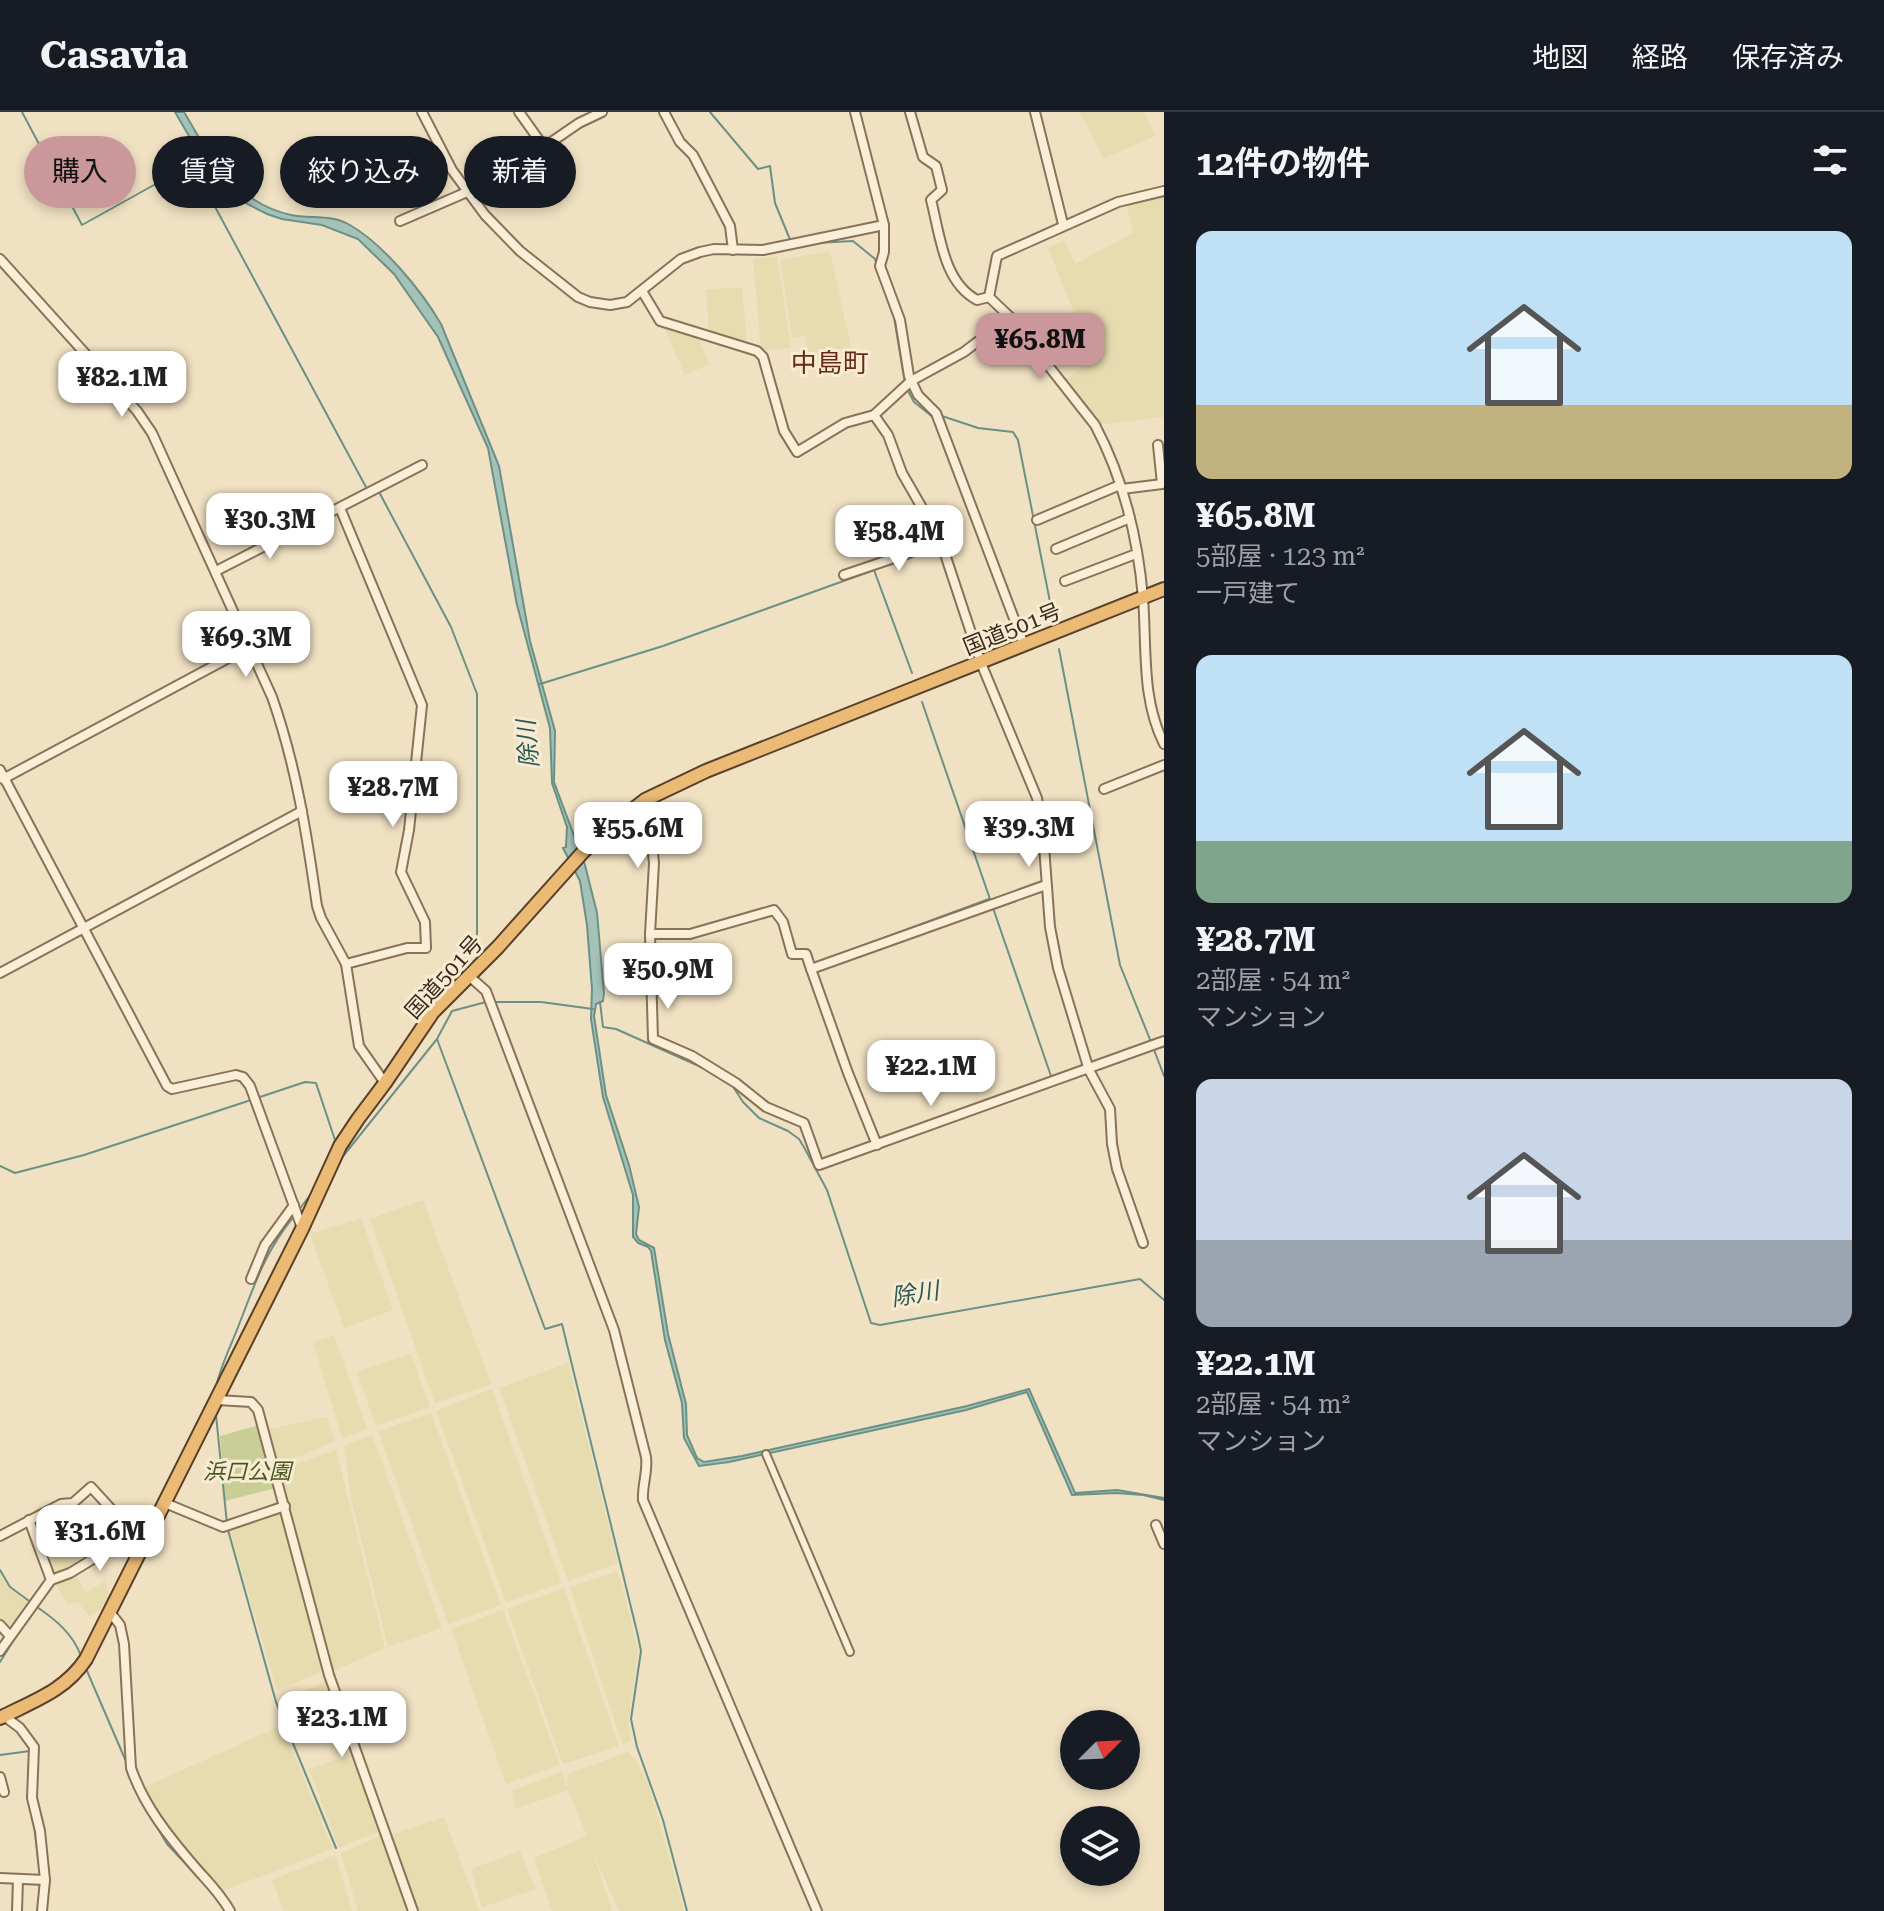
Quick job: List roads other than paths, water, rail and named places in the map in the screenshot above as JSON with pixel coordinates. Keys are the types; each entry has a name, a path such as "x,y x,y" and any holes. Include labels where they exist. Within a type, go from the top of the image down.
{"highway":[{"name":"国道501号","path":"2,1717 67,1683 86,1659 302,1229 340,1146 433,1012 583,852 645,800 706,771 1164,589"}],"street":[{"path":"422,112 442,153 464,187"},
{"path":"519,112 544,147 579,123 602,112"},
{"path":"664,112 680,142 693,155 730,226 733,250"},
{"path":"855,112 884,225 884,252 880,266 900,320 911,381 918,395 936,413 1024,645"},
{"path":"910,112 923,157 936,166 942,190 931,200 948,263 959,288 977,300 989,297"},
{"path":"1035,112 1063,224"},
{"path":"989,297 997,256 1118,202 1164,191"},
{"path":"400,221 464,193"},
{"path":"481,208 520,251 578,297 610,305 627,302 681,259 714,249 763,250 884,225"},
{"path":"0,259 133,407 152,433 272,697 283,728 302,811 317,906 346,964 359,1046 385,1083"},
{"path":"642,291 660,321 757,351 763,357 784,431 797,452 845,423 874,415 911,381 964,352 1010,317"},
{"path":"989,297 1010,317 1095,425 1106,446 1130,518 1143,598 1146,680 1155,725 1164,744"},
{"path":"874,415 888,435 902,473 940,539 981,663 1037,798 1058,968 1089,1070 1110,1109 1117,1169 1143,1243"},
{"path":"1037,520 1121,487 1162,484 1158,445"},
{"path":"216,571 422,465"},
{"path":"340,508 422,705 409,830 401,872 425,922 426,948 407,948 346,964"},
{"path":"1056,549 1130,518"},
{"path":"844,575 940,539"},
{"path":"1065,581 1136,554"},
{"path":"249,647 1,776 167,1086 172,1089 236,1075 243,1077 250,1086 302,1229"},
{"path":"1104,789 1164,765"},
{"path":"645,800 654,863 650,934 653,1039 716,1069 766,1107 799,1119 804,1123 819,1165 1164,1041"},
{"path":"0,973 302,811"},
{"path":"811,969 1046,885"},
{"path":"650,934 690,934 774,910 783,922 792,954 806,954 877,1145"},
{"path":"469,976 486,991 614,1330 646,1457 643,1500 817,1911"},
{"path":"251,1279 265,1245 294,1205"},
{"path":"217,1400 251,1402 258,1410 329,1675 413,1911"},
{"path":"766,1454 850,1652"},
{"path":"0,1536 61,1504 73,1503 91,1487 134,1534"},
{"path":"165,1503 223,1527 285,1506"},
{"path":"29,1520 51,1580"},
{"path":"1156,1525 1164,1544"},
{"path":"0,1651 51,1580 70,1573 134,1534 152,1527"},
{"path":"109,1611 120,1625 124,1644 131,1768 135,1779 164,1831 221,1894 230,1911"},
{"path":"0,1625 10,1636"},
{"path":"2,1717 20,1728 34,1747 32,1798 40,1831 42,1911"},
{"path":"0,1777 4,1792"},
{"path":"0,1878 42,1880"},
{"path":"17,1911 18,1879"}],"water":[{"path":"175,112 184,112 199,136 189,136"},
{"path":"264,205 291,215 343,222 376,244 401,269 441,324 499,466 530,641 555,731 554,782 585,865 597,913 604,993 603,1001 596,1004 594,1016 606,1095 639,1207 636,1234 639,1240 654,1248 668,1334 686,1404 687,1435 697,1458 704,1462 742,1456 967,1406 1029,1389 1075,1493 1117,1490 1164,1500 1116,1493 1072,1495 1027,1392 966,1410 699,1466 684,1438 682,1403 665,1340 651,1251 633,1237 633,1195 603,1097 591,1019 587,925 580,881 563,848 566,847 567,827 552,783 550,728 517,605 488,448 438,337 394,274 358,239 322,225 267,214 255,208 264,208"}],"waterway":[{"path":"22,112 82,225 188,166 206,190 367,489"},
{"path":"710,112 758,169 770,166 775,203 791,242"},
{"path":"816,243 853,241 875,259 877,266"},
{"path":"888,299 905,383"},
{"path":"907,389 914,402 934,418"},
{"path":"939,415 978,428 1013,432 1018,440 1053,617"},
{"path":"378,490 451,627 477,694 477,952"},
{"path":"540,684 663,646 874,570 912,673"},
{"path":"1059,649 1120,965 1151,1042"},
{"path":"922,702 991,902"},
{"path":"816,963 989,899"},
{"path":"993,908 1051,1076"},
{"path":"340,1160 437,1039 452,1011 486,1002"},
{"path":"492,1002 541,1002 593,1009"},
{"name":"除川","path":"600,1002 603,1027 616,1029 710,1071"},
{"path":"437,1039 545,1329 562,1324 641,1651 631,1719 637,1747 663,1820 687,1911"},
{"path":"1153,1047 1164,1076"},
{"path":"257,1098 305,1082 316,1083 336,1143"},
{"name":"除川","path":"732,1085 759,1118 788,1131 799,1139 805,1149 827,1190 871,1323 880,1325 1140,1279 1164,1300"},
{"path":"0,1166 15,1173 84,1155 251,1100"},
{"path":"298,1211 311,1194"},
{"path":"216,1387 262,1267 294,1216"},
{"path":"216,1415 227,1524"},
{"path":"228,1530 276,1702 336,1848"},
{"path":"0,1570 10,1587 32,1603"},
{"path":"37,1607 63,1628 81,1656"},
{"path":"0,1662 15,1638"},
{"path":"87,1671 128,1766"},
{"path":"0,1755 30,1751"},
{"path":"28,1794 31,1811"},
{"path":"150,1815 167,1844 200,1879"},
{"path":"33,1817 40,1874"}],"district":[{"name":"中島町","path":"830,363"}],"park label":[{"name":"浜口公園","path":"247,1471"}]}
